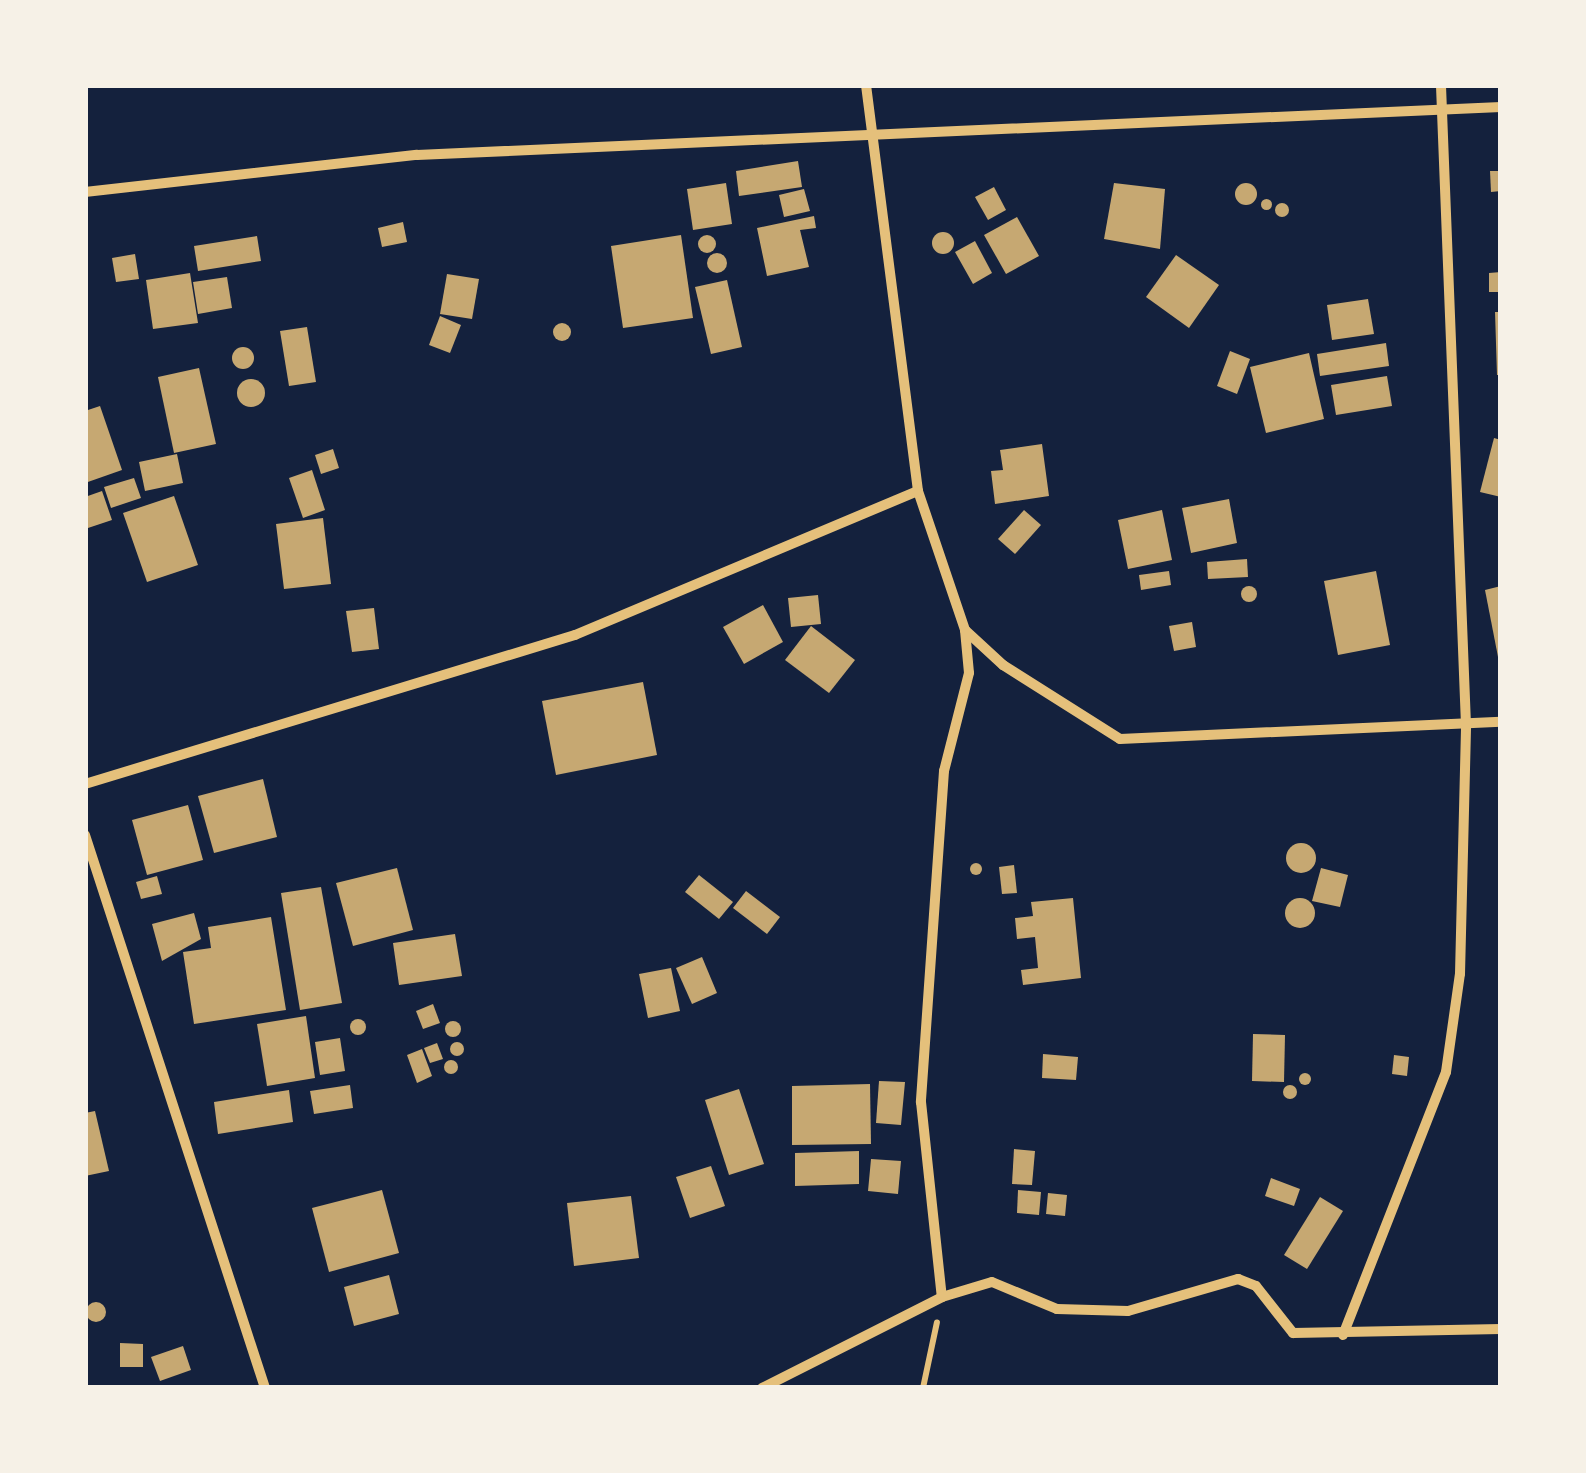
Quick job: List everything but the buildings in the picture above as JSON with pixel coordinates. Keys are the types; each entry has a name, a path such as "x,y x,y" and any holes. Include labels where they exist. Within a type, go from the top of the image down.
{"street":[{"path":"866,85 878,128 918,491 965,630 969,673 941,804 921,1102 924,1194 942,1297"},
{"path":"1343,1335 1446,1072 1460,974 1466,725 1441,85"},
{"path":"85,192 417,156 878,128 1442,103 1501,107"},
{"path":"85,784 575,635 918,491"},
{"path":"965,630 1003,665 1120,739 1501,722"},
{"path":"85,834 265,1388"},
{"path":"762,1388 942,1297 992,1282 1056,1309 1128,1311 1238,1279 1256,1286 1293,1333 1501,1329"}],"path":[{"path":"923,1388 942,1297"}]}
